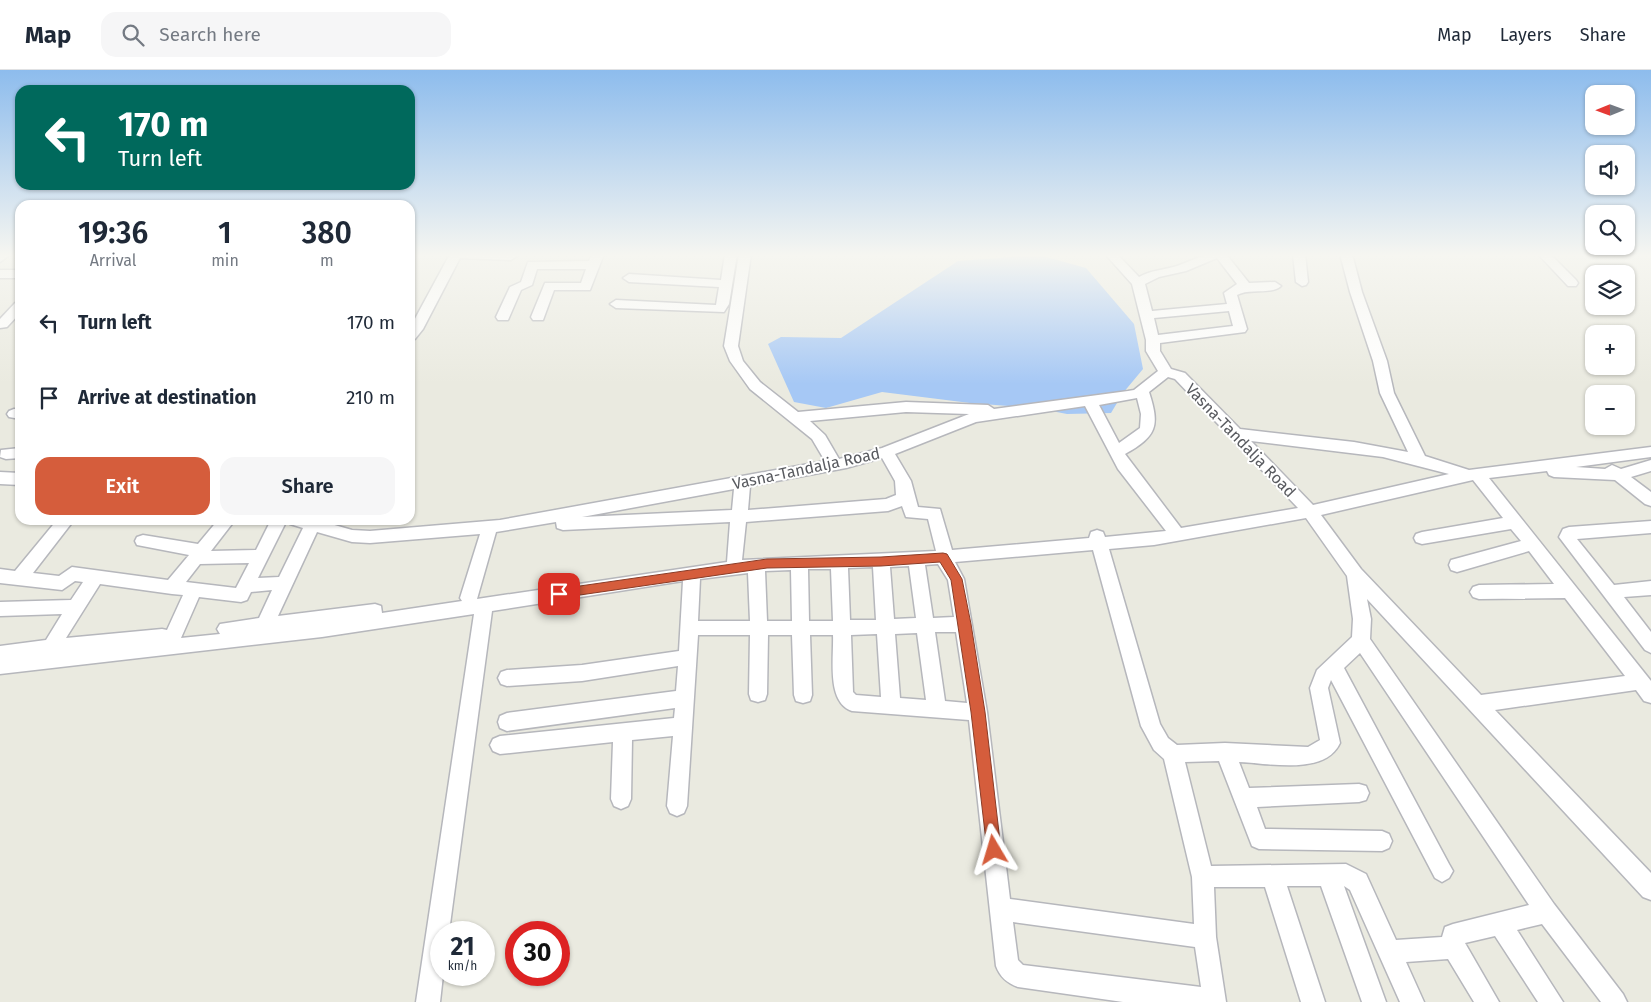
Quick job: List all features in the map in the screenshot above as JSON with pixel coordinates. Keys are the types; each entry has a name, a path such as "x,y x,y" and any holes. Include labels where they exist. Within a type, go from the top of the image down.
{"street":[{"path":"415,330 433,297"},
{"path":"503,317 511,297"},
{"path":"538,317 545,297"},
{"path":"616,304 719,309 723,304 724,297"},
{"path":"738,297 731,346 741,373 818,436 834,465"},
{"path":"1142,297 1153,340 1153,351 1166,372"},
{"path":"1153,340 1240,329 1231,297"},
{"path":"1358,297 1380,361 1387,393 1419,459"},
{"path":"1146,315 1234,307"},
{"path":"1,324 15,311"},
{"path":"1,324 15,325"},
{"name":"Vasna-Tandalja Road","path":"311,525 352,536 370,537 495,527 834,465 886,452 973,418 1003,412 1129,396 1142,391 1166,372 1180,376 1238,434 1306,508 1355,574 1475,704 1651,889"},
{"path":"1115,452 1140,439 1146,430 1150,417 1142,391"},
{"path":"1090,402 1115,452 1173,528"},
{"path":"797,417 906,407 976,409 1003,412"},
{"path":"1238,434 1347,447 1419,459 1467,474 1530,469 1597,457 1651,452"},
{"path":"1099,540 1154,539 1514,464 1592,450 1651,443"},
{"path":"886,452 905,484 912,513 934,513 943,554 956,579 978,712 1007,966 1018,976 1157,999 1214,1001 1205,937 1203,877 1173,754 1161,744 1151,726 1099,540"},
{"path":"1597,457 1651,500"},
{"path":"1530,469 1619,475 1651,465"},
{"path":"1467,474 1515,522 1646,688"},
{"path":"0,478 15,479"},
{"path":"727,564 741,516 743,482"},
{"path":"428,1002 476,602 495,527 741,516 888,505 903,499 906,491"},
{"path":"0,666 322,630 476,602 727,564 767,556 943,554 1099,540 1306,508"},
{"path":"1422,538 1515,522"},
{"path":"20,577 62,525"},
{"path":"172,587 223,525"},
{"path":"0,576 62,583 72,574 241,595 277,525"},
{"path":"265,624 285,583 303,525"},
{"path":"1651,527 1569,533 1567,537 1610,592 1645,630 1651,645"},
{"path":"143,541 199,554 262,556"},
{"path":"1457,565 1532,544"},
{"path":"0,654 476,602 692,573 727,564 756,565 881,561 916,559 943,554"},
{"path":"916,559 937,709"},
{"path":"881,561 891,706"},
{"path":"839,562 844,692 847,699 852,702 891,706 978,712"},
{"path":"799,563 803,695"},
{"path":"756,565 759,628 758,694"},
{"path":"677,806 686,698 692,573"},
{"path":"1355,574 1362,619 1361,640 1546,912 1615,1002"},
{"path":"51,647 96,576"},
{"path":"247,585 285,583"},
{"path":"1610,592 1651,588"},
{"path":"174,635 194,590"},
{"path":"1479,592 1569,591"},
{"path":"0,609 76,607"},
{"path":"689,628 842,628 964,624"},
{"path":"1173,754 1225,752 1308,756 1322,752 1330,743 1319,688 1323,676 1334,668 1361,640"},
{"path":"507,678 582,673 688,657"},
{"path":"1334,668 1442,870"},
{"path":"1475,704 1646,688"},
{"path":"507,722 686,698"},
{"path":"500,745 683,726"},
{"path":"621,799 623,732"},
{"path":"1225,752 1259,839 1382,841"},
{"path":"1243,798 1359,793"},
{"path":"1328,875 1374,1002"},
{"path":"1203,877 1346,875 1358,882 1412,1002"},
{"path":"1273,877 1313,1002"},
{"path":"1001,909 1205,937"},
{"path":"1487,1002 1454,947 1453,935 1499,922 1546,912"},
{"path":"1499,922 1551,1002"},
{"path":"1390,952 1454,947"}],"water":[{"path":"903,297 1111,297 1134,324 1143,369 1123,393 1111,413 1067,414 1036,408 970,403 882,392 826,408 794,402 768,344 781,337 841,338"}],"route":[{"path":"559,594 692,573 767,564 881,561 943,557 956,579 964,624 978,712 994,850"}]}
